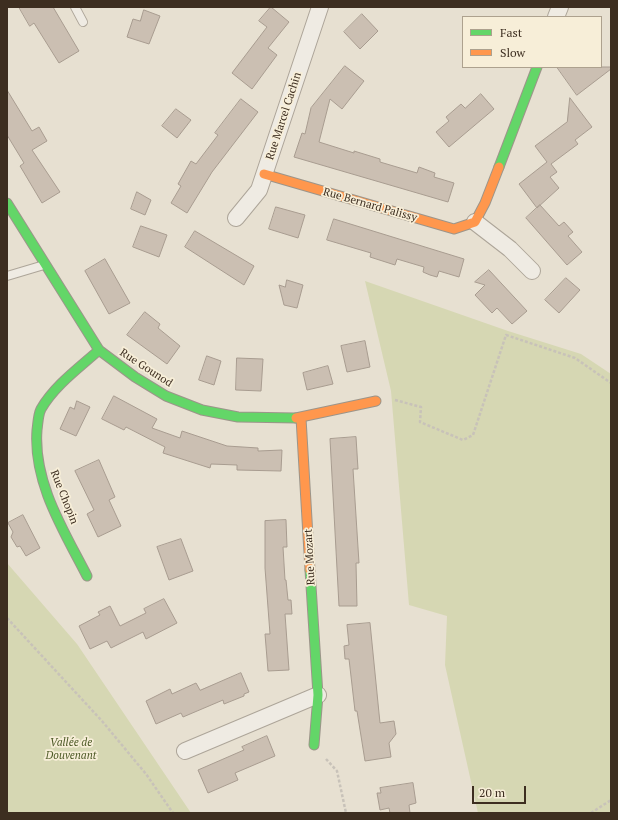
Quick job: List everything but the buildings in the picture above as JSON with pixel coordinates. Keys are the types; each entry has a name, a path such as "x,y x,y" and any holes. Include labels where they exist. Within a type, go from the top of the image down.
{"street":[{"name":"Rue Marcel Cachin","path":"236,218 259,190 320,7"},
{"path":"532,271 510,249 475,222 485,203 537,68"},
{"name":"Rue Bernard Palissy","path":"264,174 454,229 475,222"},
{"name":"Rue Gounod","path":"7,202 99,350 135,377 166,396 202,410 238,417 301,418 376,401"},
{"name":"Rue Chopin","path":"87,576 47,493 40,468 35,437 41,410 58,387 99,350"},
{"name":"Rue Mozart","path":"301,418 318,695 314,745"},
{"path":"185,751 318,695"}],"lane":[{"path":"75,7 84,22"},
{"path":"7,276 45,265"}],"path":[{"path":"376,401 388,398 421,407 420,422 463,440 473,435 506,335 575,358 611,383"},
{"path":"7,618 102,721 146,774 173,813"},
{"path":"314,745 337,771 346,813"},
{"path":"591,813 611,800"}],"green space":[{"path":"365,281 508,331 581,354 611,374 611,813 478,813 445,665 447,616 409,605 391,391"},
{"name":"Vallée de Douvenant","path":"7,563 77,644 191,813 7,813"}],"traffic: fast":[{"path":"499,167 537,68"},
{"path":"7,203 99,350 135,377 166,396 202,410 238,417 296,418"},
{"path":"87,576 60,524 45,488 37,450 37,430 40,411 53,392 99,350"},
{"path":"310,570 318,695 314,745"}],"traffic: slow":[{"path":"264,174 454,229 475,222 485,203 499,167"},
{"path":"296,418 376,401"},
{"path":"301,418 310,570"}]}
